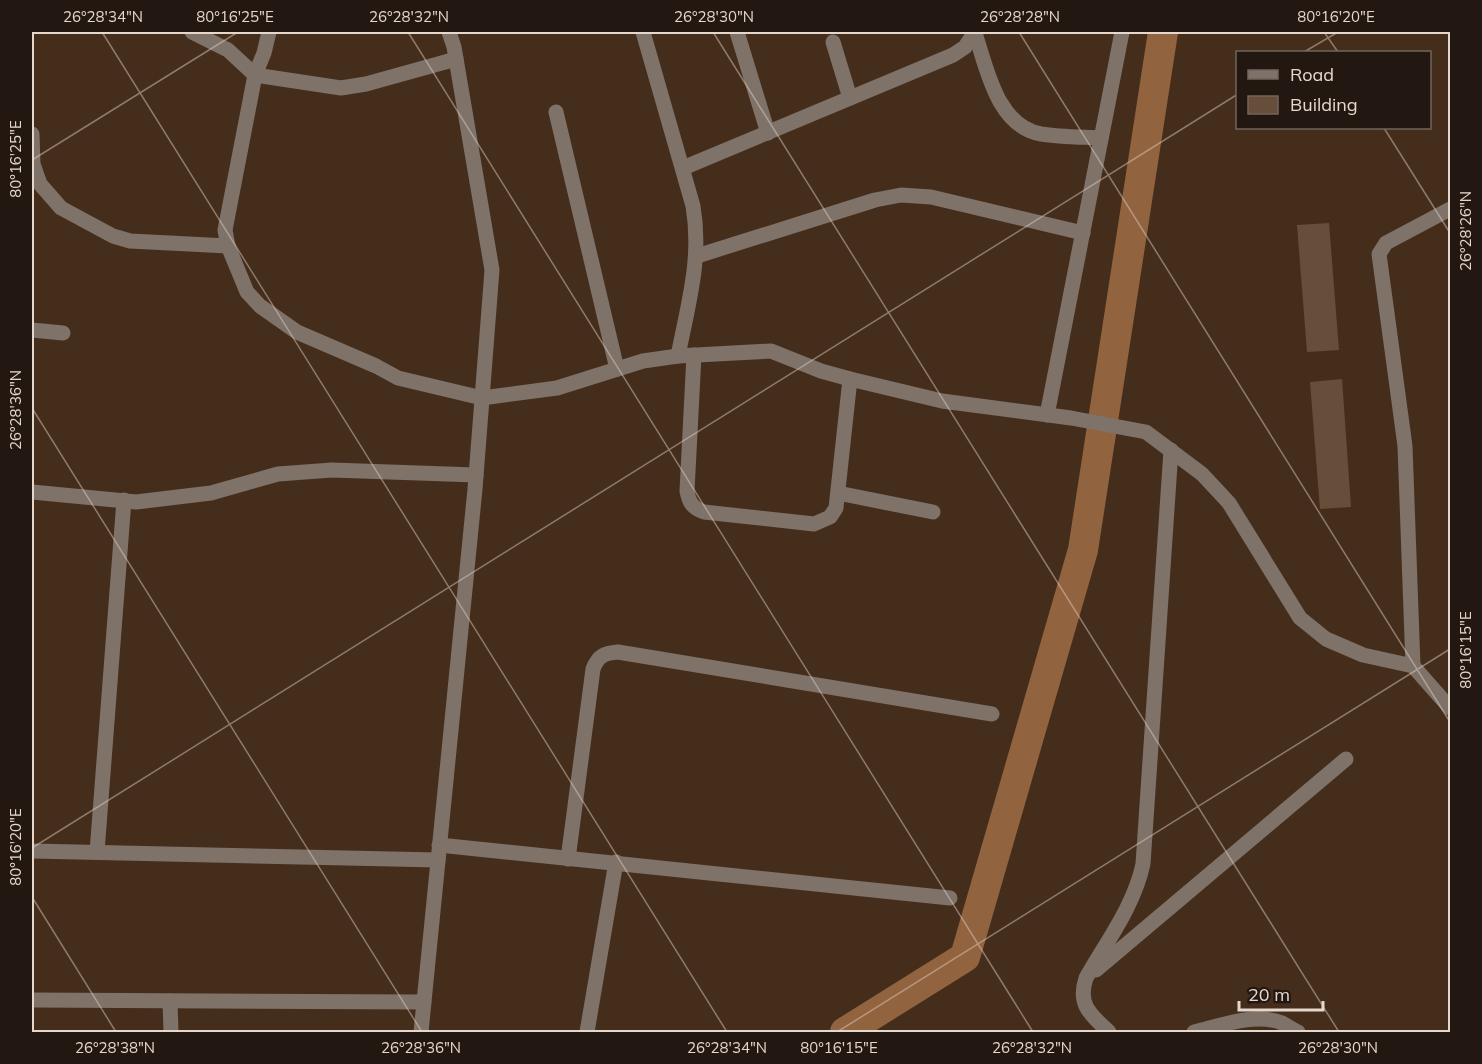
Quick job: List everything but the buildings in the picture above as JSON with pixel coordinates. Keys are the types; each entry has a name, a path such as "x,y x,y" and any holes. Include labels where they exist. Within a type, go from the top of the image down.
{"street":[{"path":"192,32 228,50 255,75 341,88 366,84 456,59"},
{"path":"269,32 255,75 225,230 228,246 247,292 260,306 297,332 376,366 398,378 482,398 556,388 643,361 771,351 850,379 942,401 1071,418 1146,432 1202,474 1229,503 1300,618 1326,639 1363,656 1413,666 1450,708"},
{"path":"421,1032 476,475 492,270 456,59 448,32"},
{"path":"643,32 683,168 696,222 697,256 686,356 689,501 695,508 704,512 814,524 830,517 836,508 850,379"},
{"path":"737,32 768,133"},
{"path":"683,168 953,55 965,47 975,32"},
{"path":"975,32 997,97 1020,127 1040,134 1101,138"},
{"path":"1047,415 1122,32"},
{"path":"833,42 850,98"},
{"path":"556,112 617,369"},
{"path":"32,134 36,186 61,208 113,236 130,241 228,246"},
{"path":"697,256 875,200 901,195 931,196 1083,232"},
{"path":"1413,666 1405,446 1379,254 1386,243 1450,209"},
{"path":"32,330 63,333"},
{"path":"1109,1032 1090,1015 1084,1004 1082,990 1086,978 1139,884 1143,864 1171,450"},
{"path":"32,492 136,502 211,493 278,474 332,470 476,475"},
{"path":"838,493 933,512"},
{"path":"97,852 124,500"},
{"path":"568,859 593,669 597,658 605,653 618,652 993,714"},
{"path":"1086,978 1346,759"},
{"path":"32,851 439,852 616,862 950,898"},
{"path":"587,1032 616,862"},
{"path":"32,1000 424,1002"},
{"path":"170,1001 171,1032"},
{"path":"1194,1032 1225,1024 1263,1019 1281,1023 1298,1032"}],"waterway":[{"path":"845,1032 965,957 1083,550 1163,32"}]}
